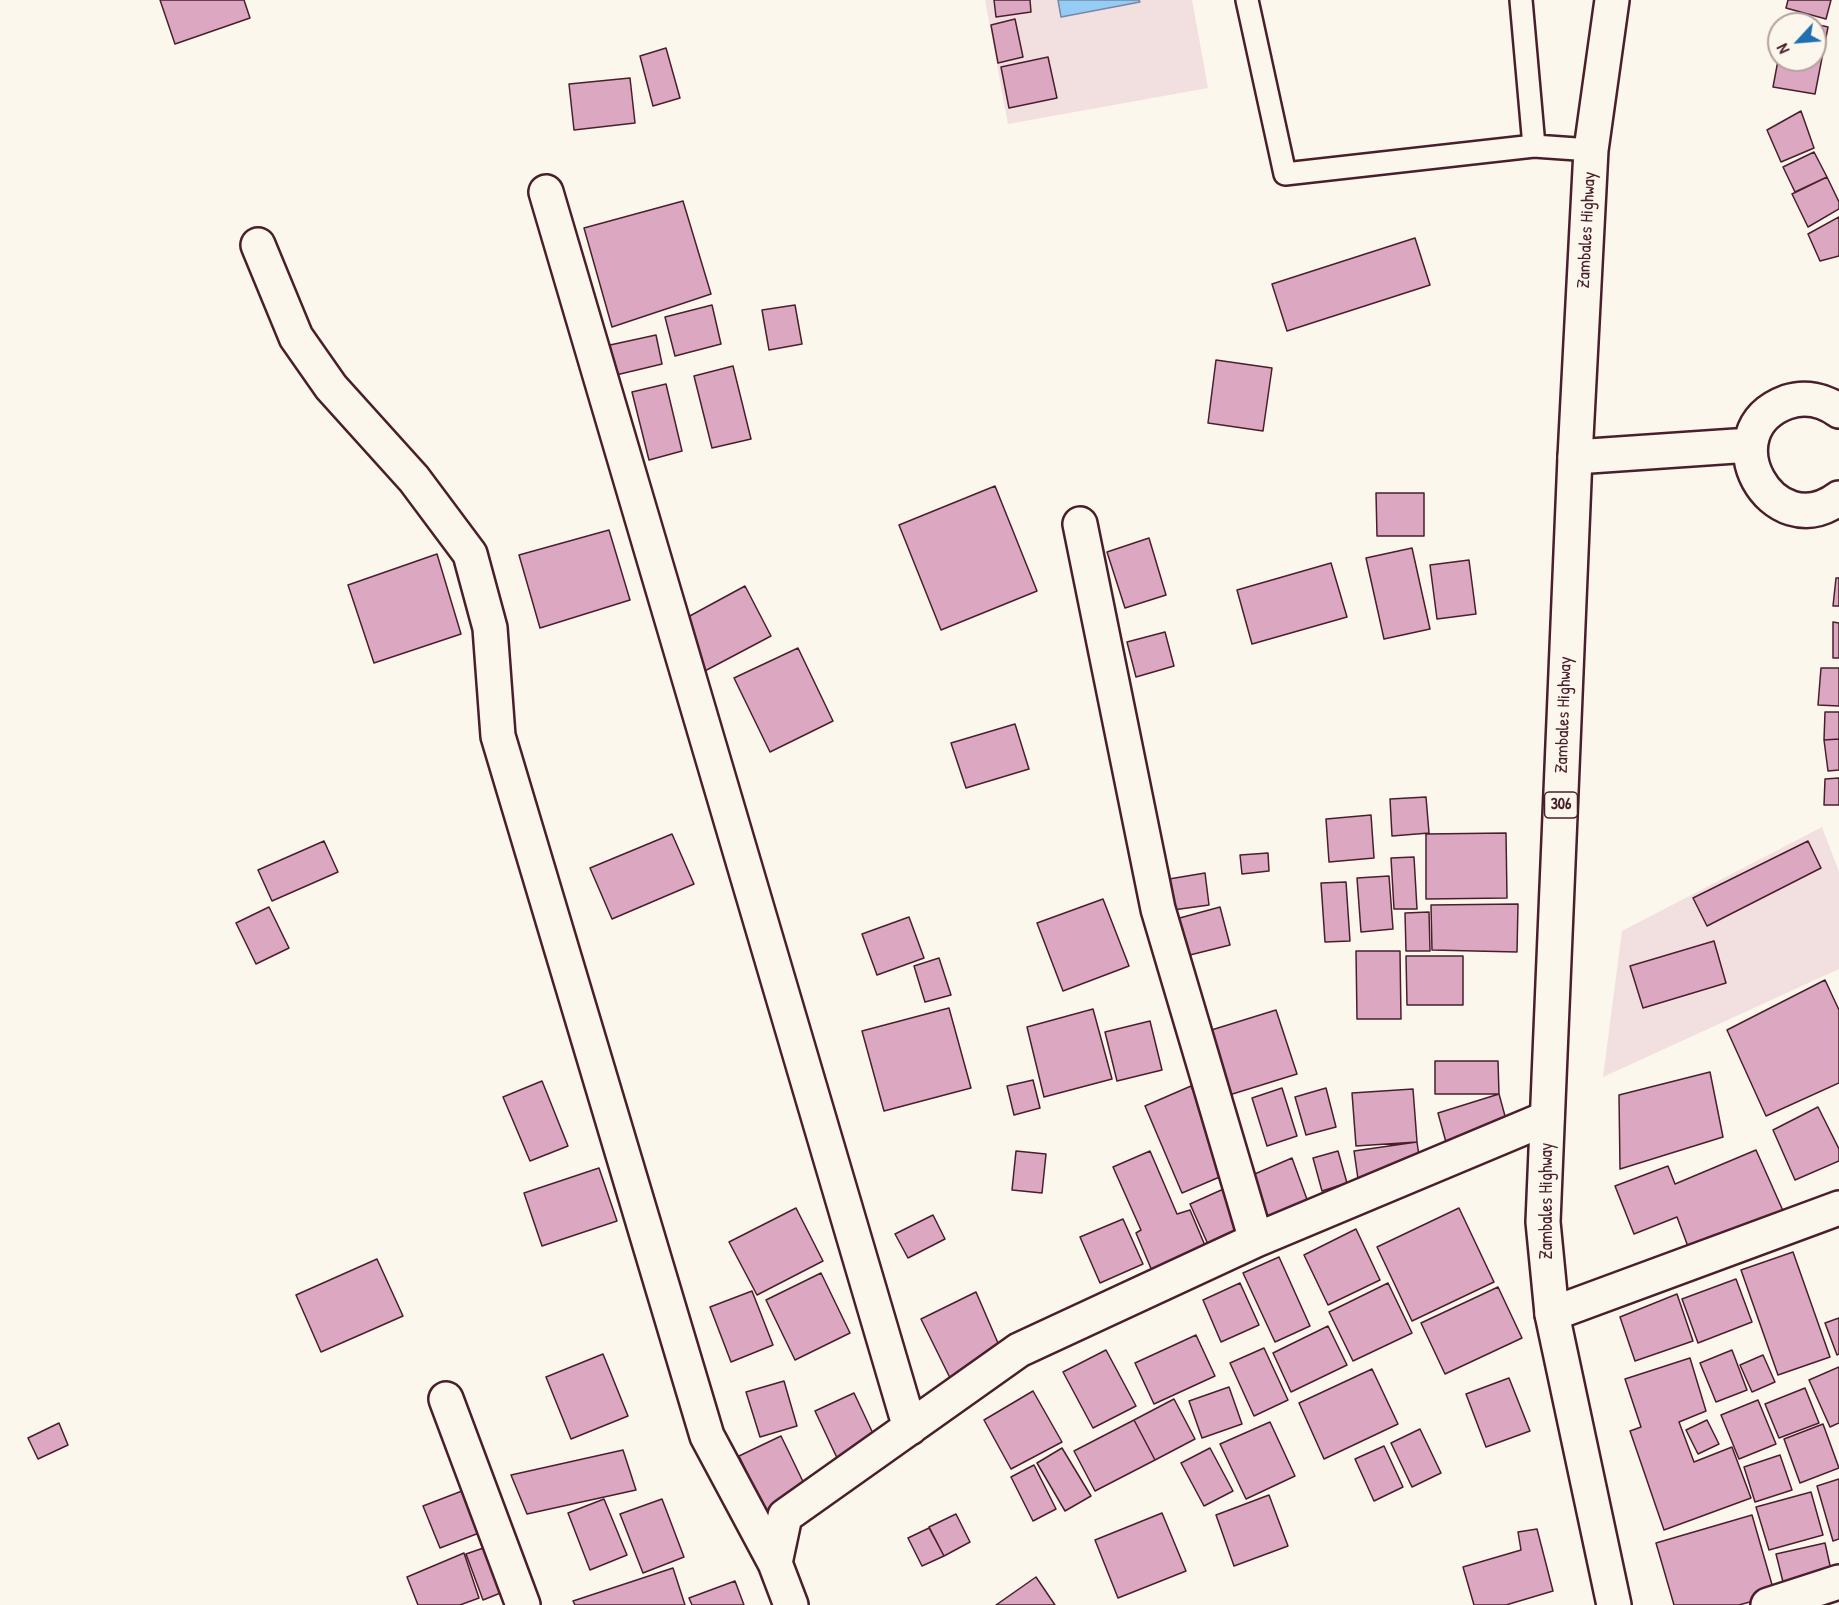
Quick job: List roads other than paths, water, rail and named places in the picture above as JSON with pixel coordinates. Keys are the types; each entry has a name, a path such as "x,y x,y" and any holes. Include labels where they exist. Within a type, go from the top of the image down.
{"street":[{"name":"Zambales Highway","path":"1612,0 1591,150 1575,457 1543,1222 1552,1314 1614,1605"},
{"path":"546,192 910,1428"},
{"path":"258,245 296,337 331,387 414,479 470,554 490,628 498,736 707,1436 775,1563 791,1605"},
{"path":"1839,411 1831,405 1813,399 1794,400 1777,406 1763,418 1750,445 1753,470 1760,486 1772,498 1787,506 1804,509 1822,507 1839,498"},
{"path":"1575,457 1750,445"},
{"path":"1080,524 1158,909 1256,1240"},
{"path":"775,1563 785,1516 1018,1350 1256,1240 1547,1118"},
{"path":"1552,1314 1839,1208"},
{"path":"446,1399 523,1605"},
{"path":"1768,1605 1839,1582"}],"lane":[{"path":"1247,0 1285,174 1534,146 1591,150"},
{"path":"1521,0 1534,146"}],"water":[{"path":"1058,0 1139,0 1140,2 1061,17"}]}
